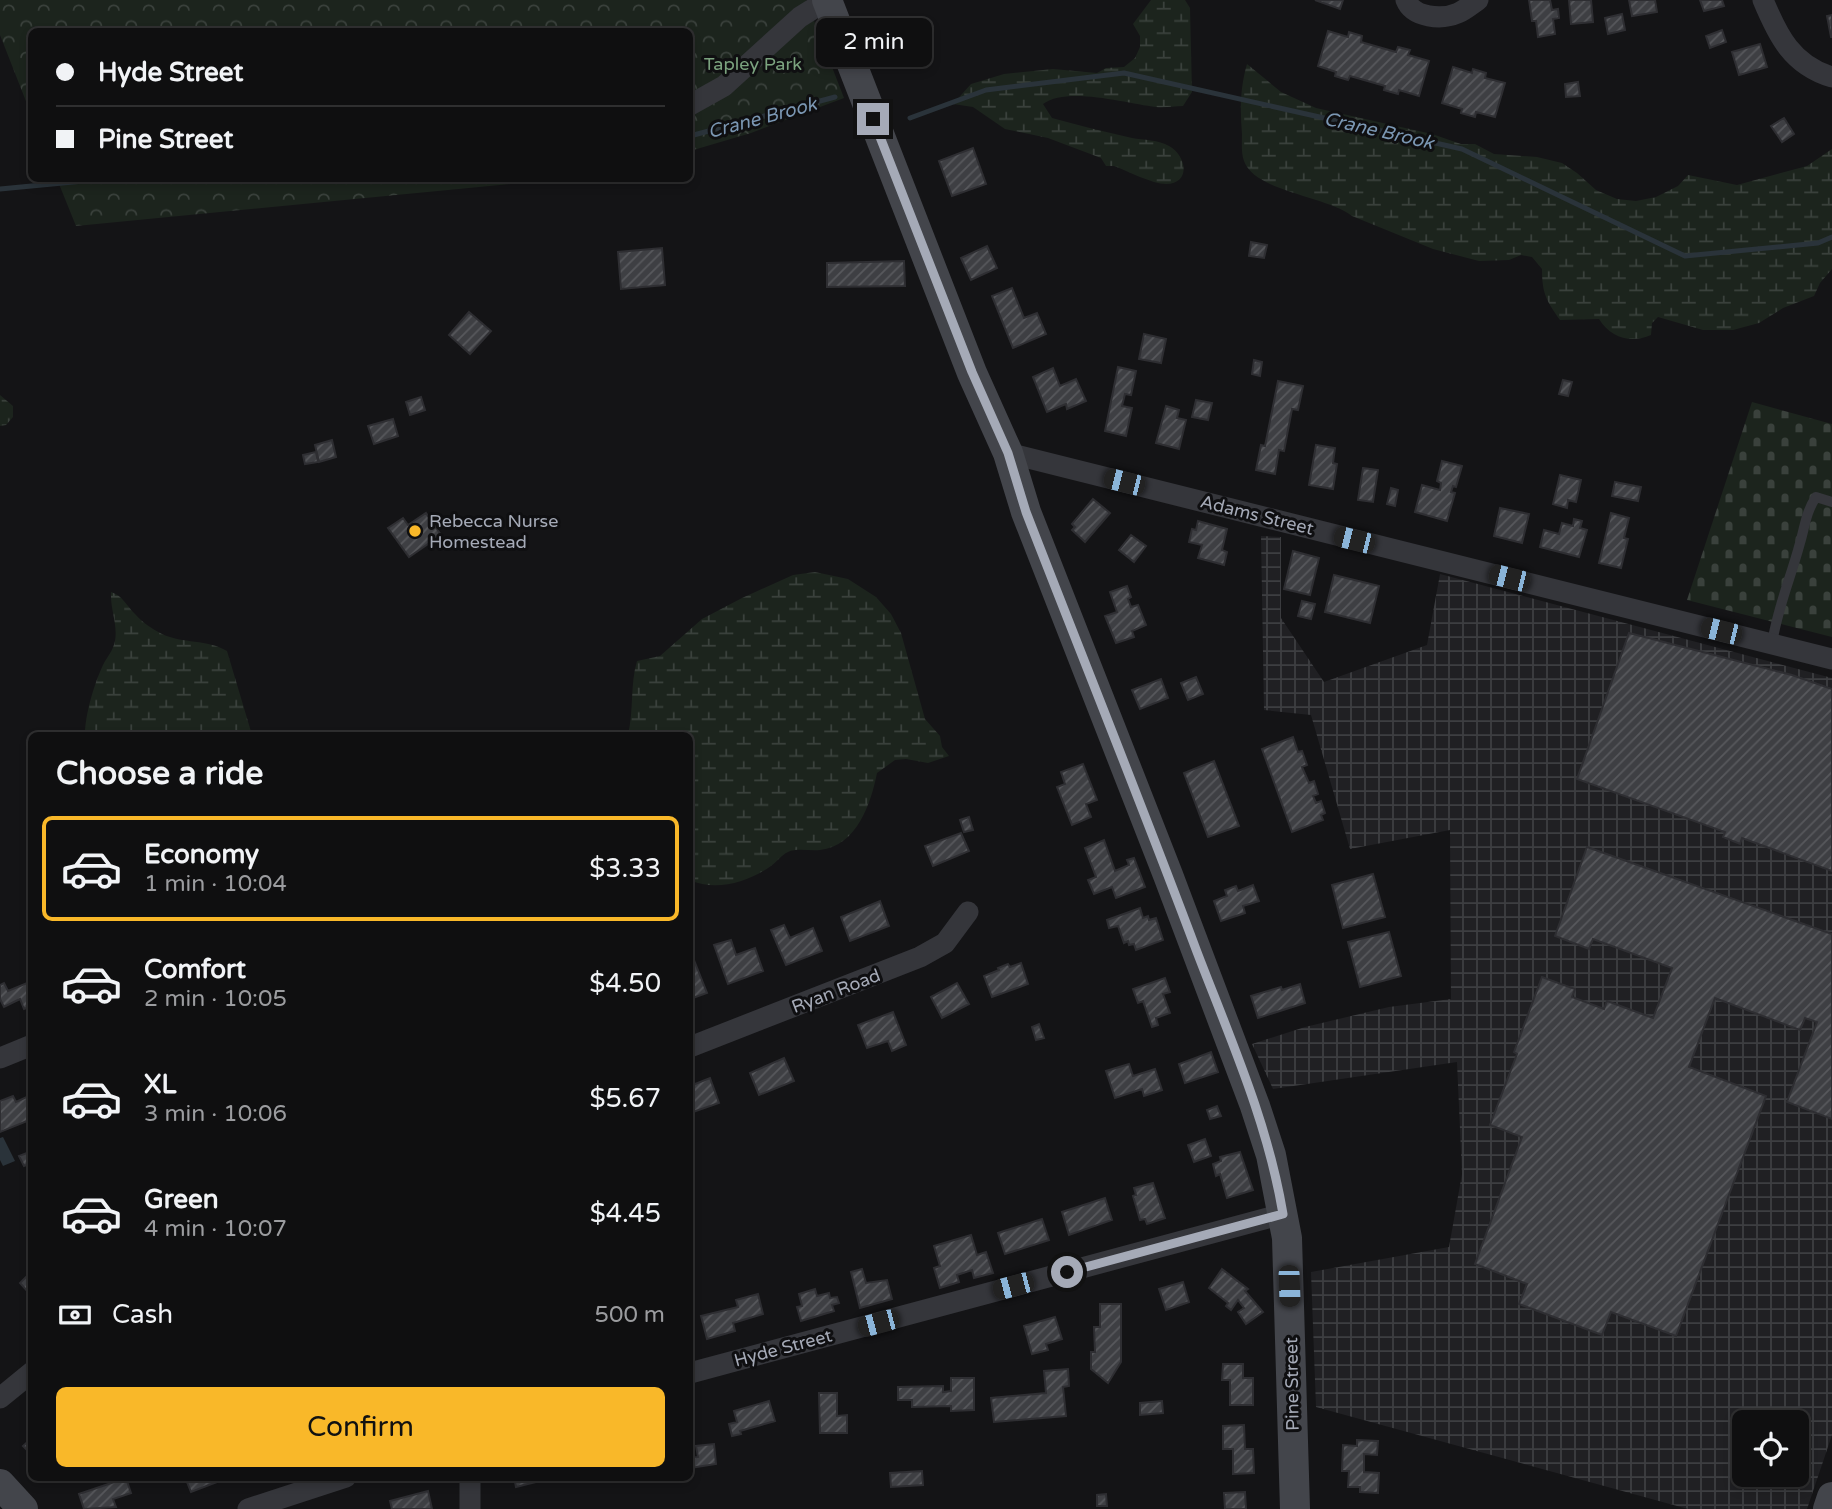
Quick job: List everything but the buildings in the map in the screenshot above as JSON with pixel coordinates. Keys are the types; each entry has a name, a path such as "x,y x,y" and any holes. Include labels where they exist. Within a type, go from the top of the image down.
{"street":[{"path":"693,103 724,86 800,17 827,0"},
{"name":"Pine Street","path":"827,0 972,372 1008,453 1026,512 1165,866 1271,1154 1287,1238 1295,1509"},
{"path":"1406,0 1408,7 1415,11 1441,17 1459,13 1478,0"},
{"path":"1763,0 1773,25 1793,55 1816,72 1832,77"},
{"name":"Adams Street","path":"1008,453 1832,659"},
{"name":"Ryan Road","path":"693,1046 920,957 945,943 968,912"},
{"path":"0,1058 28,1047"},
{"name":"Hyde Street","path":"693,1372 1283,1214"},
{"path":"0,1398 28,1374"},
{"path":"248,1509 333,1481"},
{"path":"470,1481 470,1509"},
{"path":"0,1483 23,1509"},
{"path":"1828,1509 1832,1497"}],"lane":[{"path":"1772,644 1775,622 1800,544 1808,509 1816,497 1832,502"}],"shaded area":[{"path":"1261,536 1281,537 1281,618 1324,682 1427,645 1440,574 1832,678 1832,1435 1807,1509 1688,1509 1316,1407 1311,1272 1449,1247 1462,1174 1457,1062 1273,1089 1252,1044 1305,1027 1389,1007 1451,999 1450,830 1350,849 1311,715 1264,710"},
{"path":"3,1137 15,1161 3,1166 0,1160 0,1138"}],"green space":[{"name":"Tapley Park","path":"0,0 806,0 844,98 751,133 693,150 693,28 28,28 28,106 0,35"},
{"path":"1151,0 1185,0 1190,8 1192,92 1183,106 1156,107 1082,96 1067,96 1043,104 1052,118 1169,146 1180,156 1184,169 1183,175 1174,183 1154,182 1114,166 1106,166 1101,158 1048,138 1005,129 973,107 953,104 971,84 1004,74 1053,69 1097,73 1106,68 1124,67 1135,58 1140,47 1140,36 1133,24"},
{"path":"1247,64 1281,92 1316,108 1432,134 1461,144 1475,144 1494,154 1537,157 1562,163 1596,190 1617,199 1636,201 1656,197 1678,186 1688,175 1737,185 1807,166 1832,149 1832,269 1820,283 1814,296 1783,308 1759,323 1733,330 1703,330 1658,317 1652,323 1651,335 1629,339 1609,331 1599,319 1560,320 1546,296 1542,269 1532,257 1521,255 1509,260 1479,261 1433,249 1341,209 1262,180 1251,171 1242,155 1241,99"},
{"path":"58,182 530,182 76,226"},
{"path":"0,395 13,406 13,417 6,425 0,426"},
{"path":"1752,402 1832,424 1832,637 1687,600"},
{"path":"815,572 848,579 876,597 891,614 901,633 925,719 940,736 942,747 949,756 928,763 895,760 877,773 871,797 860,821 853,832 833,847 791,851 762,872 732,884 700,884 693,881 693,732 628,732 637,661 660,656 702,619 793,575"},
{"path":"111,592 121,598 144,623 162,634 227,651 251,732 85,732 93,690 115,641"}],"waterway":[{"name":"Crane Brook","path":"910,118 986,90 1124,73 1462,149 1685,256 1818,243 1832,237"},
{"name":"Crane Brook","path":"693,135 835,97"},
{"name":"Crane Brook","path":"0,189 73,182"}],"place":[{"name":"Rebecca Nurse Homestead","path":"415,531"}],"route":[{"path":"873,119 972,372 1008,453 1026,512 1165,866 1255,1106 1279,1189 1283,1214 1067,1272"}]}
